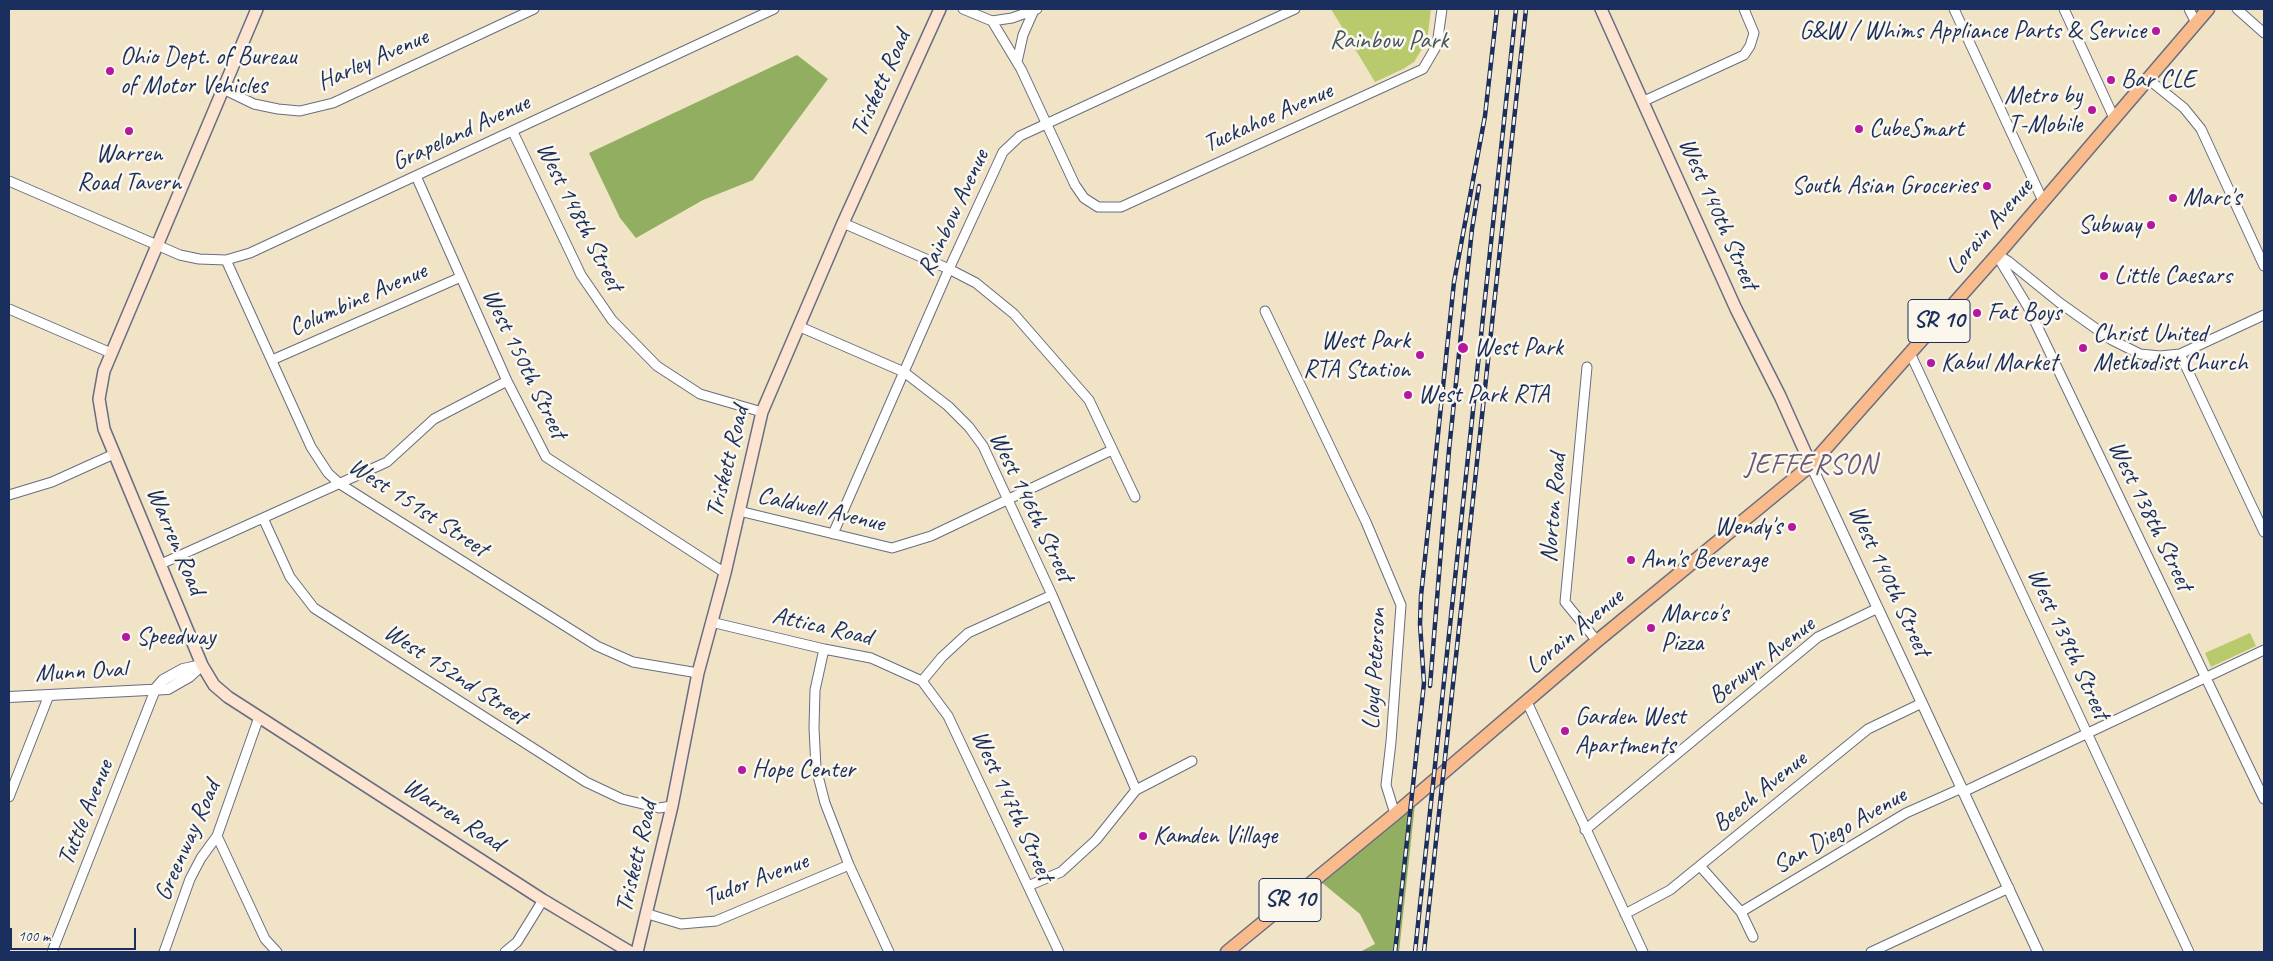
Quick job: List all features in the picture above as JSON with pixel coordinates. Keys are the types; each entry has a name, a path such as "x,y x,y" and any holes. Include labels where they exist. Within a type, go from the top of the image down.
{"main road":[{"name":"Warren Road","path":"257,9 104,372 99,399 104,429 202,665 214,686 228,697 543,900 630,952"},
{"name":"Triskett Road","path":"637,952 648,914 672,806 698,673 710,622 725,573 762,412 843,224 940,9"},
{"name":"West 140th Street","path":"1601,9 1736,309 1780,396 1811,465"},
{"name":"Lorain Avenue","path":"1227,952 1394,814 1597,641 1811,465 2208,9"}],"street":[{"name":"Harley Avenue","path":"223,89 254,104 278,109 300,111 333,103 534,9"},
{"name":"Grapeland Avenue","path":"9,181 190,257 226,260 250,253 774,9"},
{"path":"963,9 992,21 1012,18 1036,10"},
{"name":"Rainbow Avenue","path":"833,534 949,269 1003,152 1020,136 1046,123 1295,9"},
{"name":"Tuckahoe Avenue","path":"992,21 1017,62 1075,185 1084,198 1098,207 1121,207 1412,75 1428,64 1437,45 1442,9"},
{"path":"1644,101 1744,55 1750,46 1754,33 1744,9"},
{"path":"1954,9 2043,200"},
{"path":"2064,9 2114,118"},
{"path":"2189,9 2196,23"},
{"path":"2237,9 2264,34"},
{"path":"1017,62 1023,35 1036,10"},
{"path":"2148,79 2184,108 2201,130 2264,266"},
{"name":"West 148th Street","path":"513,132 581,275 612,320 657,366 700,394 762,412"},
{"name":"West 150th Street","path":"416,176 507,381 546,457 725,573"},
{"path":"843,224 949,269 976,283 1014,314 1089,400 1135,497"},
{"path":"1996,254 2008,261 2060,303 2112,340 2140,354 2160,356 2180,354 2264,314"},
{"name":"West 138th Street","path":"1996,254 2028,307 2264,799"},
{"name":"West 151st Street","path":"226,260 311,447 328,473 340,484 597,646 633,662 698,673"},
{"name":"Columbine Avenue","path":"272,360 461,277"},
{"path":"9,309 111,354"},
{"name":"Lloyd Peterson","path":"1265,311 1369,530 1401,605 1393,724 1386,785 1394,814"},
{"name":"West 146th Street","path":"798,326 904,372 932,392 969,427 983,446 1052,595 1136,790"},
{"name":"West 139th Street","path":"1910,353 2189,952"},
{"path":"2180,354 2264,532"},
{"name":"Norton Road","path":"1587,368 1565,602 1597,641"},
{"path":"161,564 387,462 434,419 507,381"},
{"name":"Caldwell Avenue","path":"739,511 892,548 931,536 1112,450"},
{"path":"9,495 52,482 114,454"},
{"name":"West 140th Street","path":"1811,465 1876,609 2038,952"},
{"name":"West 152nd Street","path":"263,518 290,577 302,595 314,608 586,782 622,799 660,808 672,806"},
{"path":"922,681 942,657 968,633 1052,595"},
{"name":"Berwyn Avenue","path":"1586,830 1818,637 1876,609"},
{"name":"Attica Road","path":"710,622 871,658 922,681"},
{"path":"824,649 815,690 816,768 824,802 849,865 888,952"},
{"name":"San Diego Avenue","path":"1741,912 1906,814 2087,733 2264,650"},
{"name":"Munn Oval","path":"9,697 156,688 168,689 189,677 202,665"},
{"name":"West 147th Street","path":"922,681 948,716 1059,952"},
{"name":"Tuttle Avenue","path":"52,952 156,688"},
{"path":"9,797 50,695"},
{"path":"1527,702 1643,952"},
{"name":"Beech Avenue","path":"1625,914 1670,890 1868,729 1922,703"},
{"name":"Greenway Road","path":"164,952 190,879 201,858 217,836 259,717"},
{"path":"1028,886 1061,872 1096,840 1136,790 1192,761"},
{"path":"217,836 265,939 277,952"},
{"name":"Tudor Avenue","path":"648,914 681,924 716,921 849,865"},
{"path":"1700,866 1741,912 1753,937"},
{"path":"1871,952 2009,888"},
{"path":"505,952 517,942 543,900"}],"green space":[{"name":"Rainbow Park","path":"1331,9 1431,9 1427,41 1414,62 1375,82"},
{"path":"797,55 828,79 753,180 703,200 636,238 620,218 589,153"},
{"path":"2250,633 2256,646 2211,667 2205,653"},
{"path":"1415,804 1399,952 1360,952 1375,944 1360,914 1320,881"}],"railway":[{"path":"1395,952 1424,683 1420,624 1421,596 1454,282 1485,116 1497,9"},
{"path":"1415,952 1516,9"},
{"path":"1424,952 1526,9"},
{"path":"1430,686 1449,450 1472,229 1479,186"}],"place":[{"name":"G&W / Whims Appliance Parts & Service","path":"2156,31"},
{"name":"Ohio Dept. of Bureau of Motor Vehicles","path":"110,71"},
{"name":"Bar CLE","path":"2111,80"},
{"name":"Metro by T-Mobile","path":"2092,110"},
{"name":"CubeSmart","path":"1859,129"},
{"name":"Warren Road Tavern","path":"129,131"},
{"name":"South Asian Groceries","path":"1987,186"},
{"name":"Marc's","path":"2173,198"},
{"name":"Subway","path":"2151,225"},
{"name":"Little Caesars","path":"2104,276"},
{"name":"Fat Boys","path":"1977,313"},
{"name":"West Park","path":"1463,348"},
{"name":"Christ United Methodist Church","path":"2083,348"},
{"name":"West Park RTA Station","path":"1420,355"},
{"name":"Kabul Market","path":"1931,363"},
{"name":"West Park RTA","path":"1408,395"},
{"name":"Wendy's","path":"1792,527"},
{"name":"Ann's Beverage","path":"1631,560"},
{"name":"Marco's Pizza","path":"1651,628"},
{"name":"Speedway","path":"126,637"},
{"name":"Garden West Apartments","path":"1565,731"},
{"name":"Hope Center","path":"742,770"},
{"name":"Kamden Village","path":"1143,836"}],"district":[{"name":"JEFFERSON","path":"1811,466"}]}
